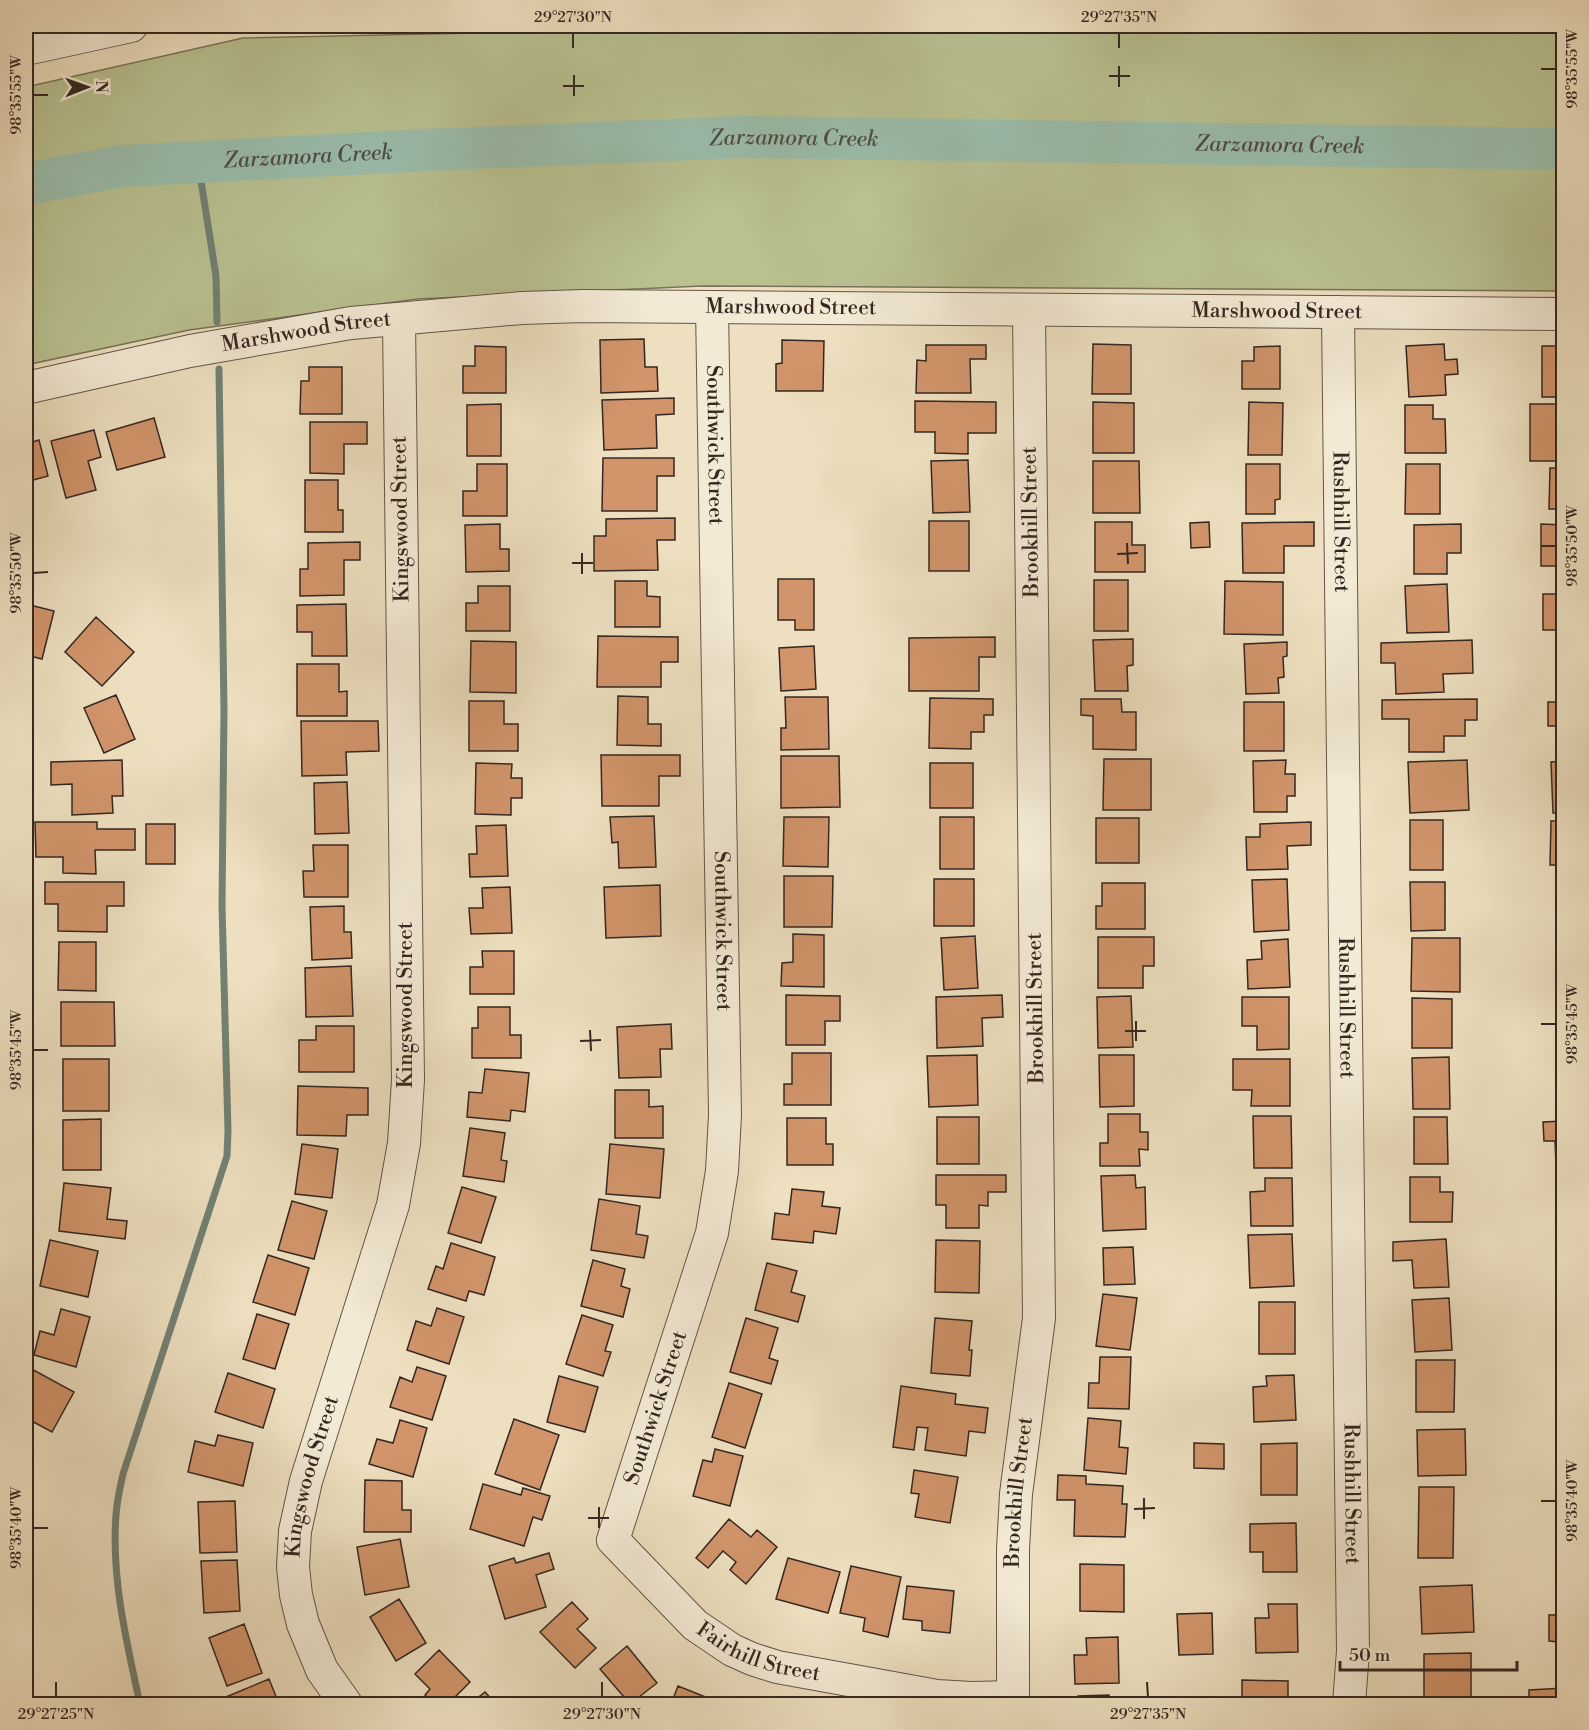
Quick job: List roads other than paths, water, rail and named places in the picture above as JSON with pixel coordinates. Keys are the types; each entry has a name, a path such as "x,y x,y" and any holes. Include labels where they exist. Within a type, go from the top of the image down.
{"street":[{"path":"26,50 131,26"},
{"name":"Marshwood Street","path":"26,388 190,351 351,323 522,308 712,306 1563,314"},
{"name":"Southwick Street","path":"613,1540 712,1233 722,1171 725,1115 712,306"},
{"name":"Brookhill Street","path":"1013,1701 1013,1549 1016,1494 1039,1318 1029,310"},
{"name":"Rushhill Street","path":"1338,312 1353,1651 1349,1704"},
{"name":"Kingswood Street","path":"346,1704 322,1670 303,1624 293,1567 295,1531 306,1481 393,1205 404,1143 407,1090 399,320"},
{"name":"Fairhill Street","path":"613,1540 695,1625 732,1650 752,1659 777,1667 937,1696 1013,1701"}],"waterway":[{"name":"Zarzamora Creek","path":"26,184 123,166 427,150 745,137 1564,149"},
{"path":"198,162 216,276 217,322"},
{"path":"140,1704 125,1634 118,1587 115,1539 118,1499 123,1474 227,1156 222,906 224,710 219,369"}]}
